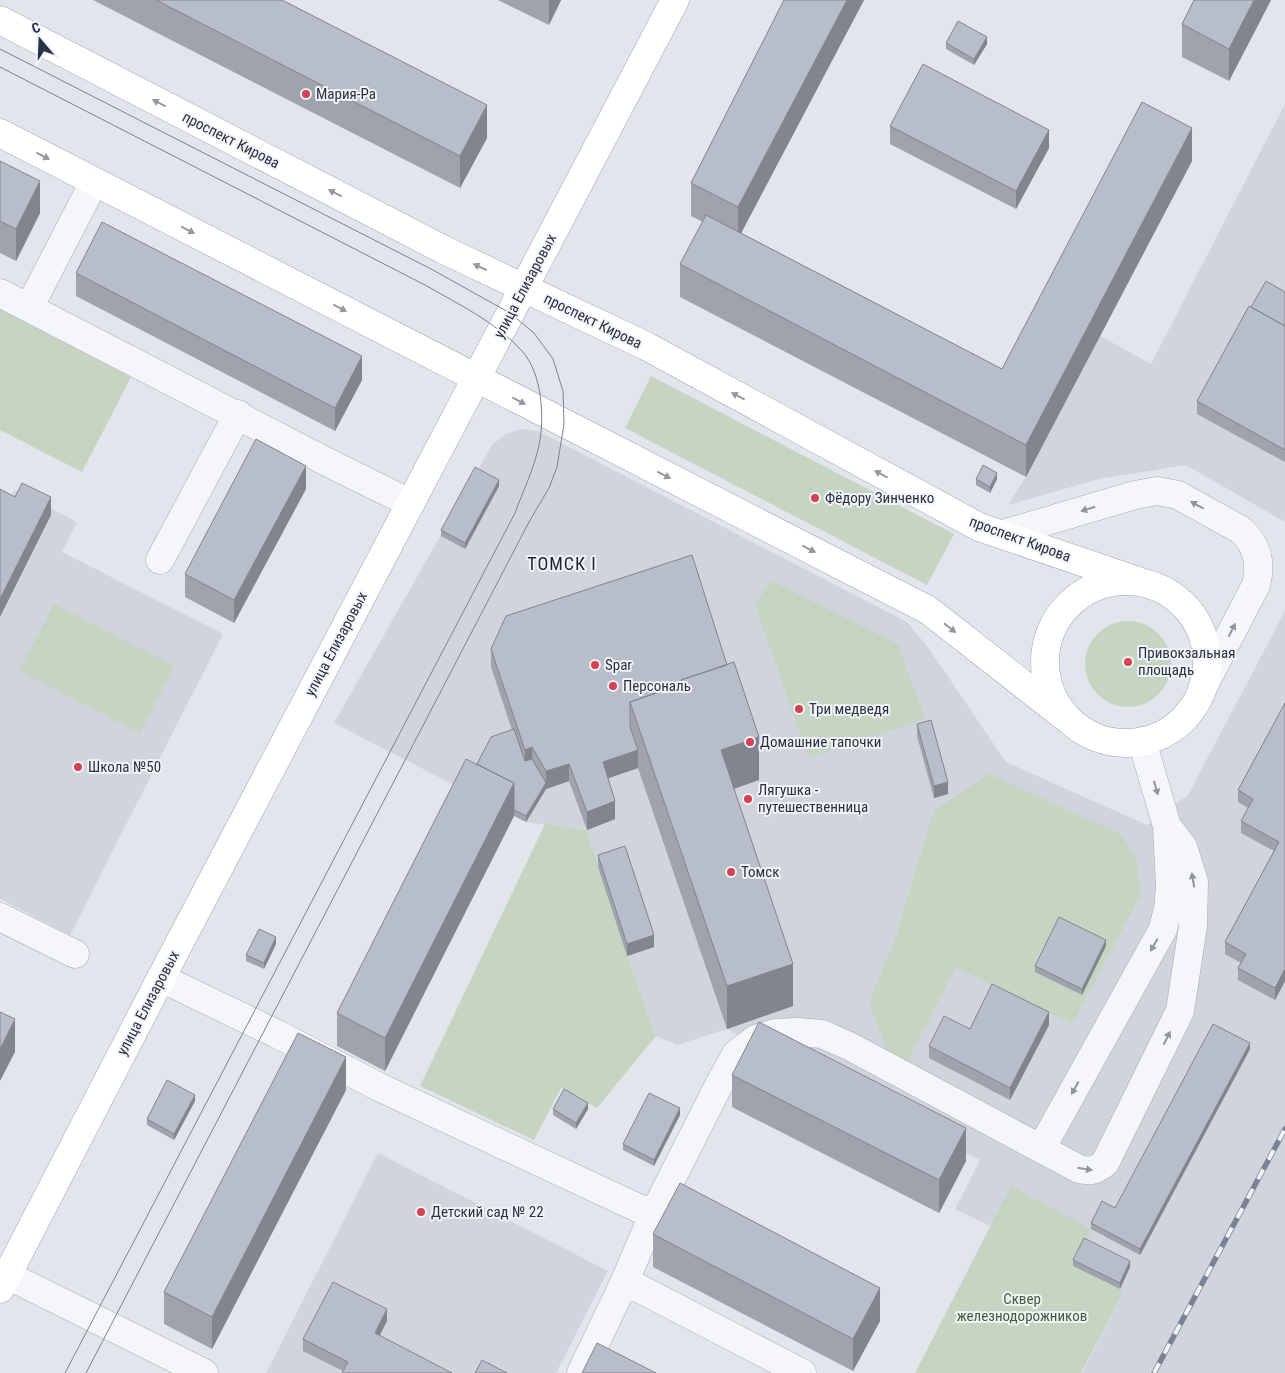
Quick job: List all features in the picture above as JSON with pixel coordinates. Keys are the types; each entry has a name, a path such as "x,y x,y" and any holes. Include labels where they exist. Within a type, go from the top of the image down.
{"main road":[{"name":"улица Елизаровых","path":"4,1282 161,978 675,0"},
{"name":"проспект Кирова","path":"0,20 444,250 646,346 979,527 1138,581"},
{"path":"0,133 928,610 1070,721 1104,740 1130,743 1154,738 1179,723 1193,708 1202,689 1207,669 1206,648 1198,624 1190,612 1175,597 1158,587 1138,581 1112,582 1094,587 1078,596 1065,609 1053,626 1047,642 1045,658 1047,677 1054,700 1070,721"}],"street":[{"path":"29,308 94,182"},
{"path":"0,293 410,503"},
{"path":"160,560 238,414"},
{"path":"1003,534 1135,494 1157,491 1178,495 1241,530 1248,536 1256,550 1259,568 1256,585 1202,689"},
{"path":"1041,1149 1163,929 1168,909 1170,886 1166,826 1142,741"},
{"path":"581,1373 625,1281 653,1215 736,1054 756,1039 776,1033 822,1034 857,1050 1079,1169 1088,1172 1097,1169 1105,1162 1180,1011 1193,926 1194,882 1183,847 1166,826"},
{"path":"0,917 75,954"},
{"path":"161,978 278,1034 379,1087 653,1215"},
{"path":"625,1281 802,1373"},
{"path":"4,1282 204,1373"}],"shaded area":[{"path":"1285,104 1285,522 1186,465 1099,479 1008,505 1026,477 1100,336 1151,364"},
{"path":"521,429 538,431 907,622 927,646 1006,762 1147,825 1188,795 1285,611 1285,1373 1082,1373 1124,1291 955,1209 980,1160 727,1029 677,1045 656,1036 627,956 587,830 526,822 334,723 492,445 506,434"},
{"name":"Школа №50","path":"14,490 77,522 62,552 223,634 70,935 0,899 0,492 11,497"},
{"name":"Детский сад № 22","path":"378,1153 608,1271 556,1373 266,1373"}],"green space":[{"path":"0,309 131,377 82,472 0,430"},
{"path":"651,376 954,534 927,585 625,428"},
{"path":"770,580 898,644 925,719 809,758 755,606"},
{"path":"54,604 174,666 140,733 19,671"},
{"path":"1120,621 1136,621 1145,624 1159,633 1168,647 1171,664 1168,681 1159,695 1145,704 1136,707 1120,707 1104,700 1092,688 1085,672 1085,656 1092,640 1104,628"},
{"path":"989,774 1121,834 1137,860 1141,895 1072,1024 956,967 906,1064 888,1054 869,1002 894,942 934,810"},
{"path":"545,824 587,830 627,956 656,1036 597,1108 561,1088 534,1140 420,1086"},
{"name":"Сквер железнодорожников","path":"1011,1186 1091,1229 1074,1266 1124,1291 1081,1373 915,1373"}],"building":[{"path":"156,0 282,0 487,105 460,156"},
{"path":"784,0 847,0 738,207 691,183"},
{"path":"1194,0 1254,0 1229,49 1182,24"},
{"path":"958,21 987,37 974,59 946,43"},
{"path":"923,64 1049,130 1016,191 890,126"},
{"path":"1142,102 1192,128 1026,445 680,264 706,215 1002,369"},
{"path":"0,161 40,181 16,229 0,221"},
{"path":"102,222 362,356 335,408 76,273"},
{"path":"1266,281 1285,292 1285,326 1251,307"},
{"path":"1249,306 1285,326 1285,450 1197,401"},
{"path":"256,439 306,466 234,600 185,574"},
{"path":"983,465 997,473 990,487 976,479"},
{"path":"475,467 499,480 465,543 441,530"},
{"path":"22,483 51,497 0,599 0,489 15,497"},
{"name":"Персональ","path":"692,555 727,665 681,680 681,684 630,702 630,727 638,750 603,762 615,801 587,812 569,764 546,771 532,747 525,750 491,649 506,616"},
{"path":"734,662 759,737 721,750 793,964 727,986 630,702 683,684 681,680"},
{"path":"1285,703 1285,969 1275,988 1238,968 1246,954 1225,942 1279,842 1241,821 1253,799 1238,790"},
{"path":"931,720 948,782 934,786 917,724"},
{"path":"514,729 525,761 532,759 546,783 526,816 514,810 514,783 477,764 491,737"},
{"path":"466,759 514,783 385,1038 337,1013"},
{"path":"625,846 654,935 627,944 598,855"},
{"path":"1059,917 1106,940 1082,989 1035,966"},
{"path":"259,929 276,937 264,963 246,955"},
{"path":"992,984 1049,1012 1010,1088 929,1046 944,1016 970,1029"},
{"path":"0,1012 15,1019 0,1049"},
{"path":"759,1022 966,1128 939,1180 732,1075"},
{"path":"1213,1024 1250,1043 1140,1249 1091,1223 1102,1201 1115,1208"},
{"path":"298,1033 346,1057 212,1317 164,1292"},
{"path":"167,1080 195,1095 174,1134 147,1119"},
{"path":"564,1089 588,1103 576,1123 553,1109"},
{"path":"649,1093 680,1108 654,1160 623,1144"},
{"path":"680,1183 880,1288 853,1339 653,1234"},
{"path":"1084,1238 1130,1261 1120,1283 1073,1260"},
{"path":"333,1282 387,1309 375,1333 452,1373 342,1373 348,1362 303,1339"},
{"path":"597,1343 656,1373 582,1373"},
{"path":"482,1360 507,1373 475,1373"}],"tram line":[{"path":"0,49 433,270 510,313 534,333 553,359 563,391 564,424 557,467 549,488 529,522 86,1373"},
{"path":"0,67 425,285 489,322 512,341 529,360 538,383 542,409 541,434 537,454 515,513 65,1373"}],"railway":[{"path":"1154,1373 1285,1129"}],"place":[{"name":"Мария-Ра","path":"306,94"},
{"name":"Фёдору Зинченко","path":"815,498"},
{"name":"Привокзальная площадь","path":"1128,662"},
{"name":"Spar","path":"595,665"},
{"name":"Персональ","path":"613,686"},
{"name":"Три медведя","path":"799,709"},
{"name":"Домашние тапочки","path":"750,742"},
{"name":"Школа №50","path":"78,767"},
{"name":"Лягушка - путешественница","path":"748,799"},
{"name":"Томск","path":"731,872"},
{"name":"Детский сад № 22","path":"421,1212"}],"district":[{"name":"ТОМСК I","path":"562,564"}]}
